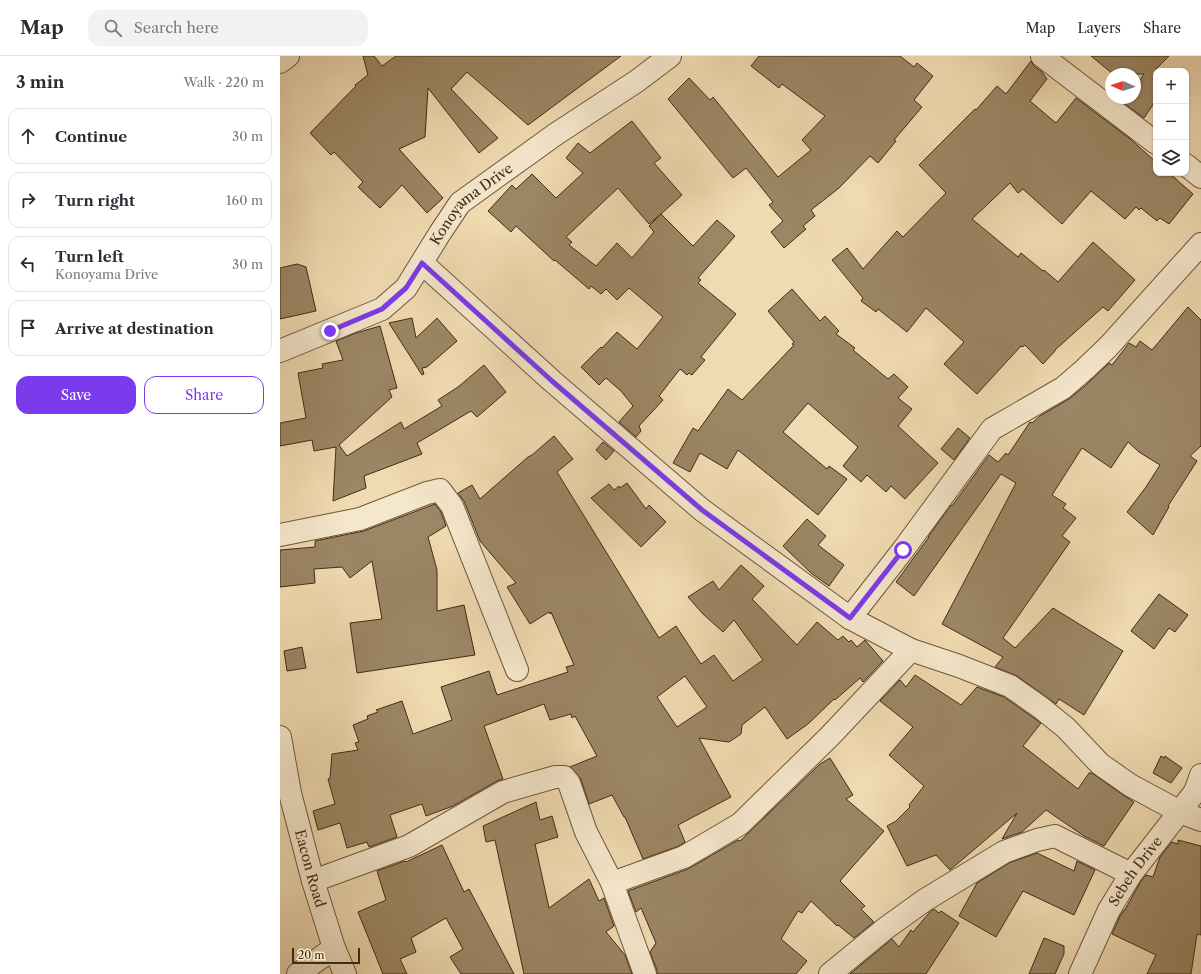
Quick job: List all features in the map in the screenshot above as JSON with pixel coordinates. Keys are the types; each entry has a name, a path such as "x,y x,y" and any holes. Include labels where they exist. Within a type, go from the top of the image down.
{"street":[{"path":"280,62 288,56"},
{"name":"Konoyama Drive","path":"280,351 382,309 406,288 460,203 556,134 637,81 670,56"},
{"path":"1042,56 1153,141"},
{"path":"1189,167 1201,177"},
{"path":"850,618 903,550 992,429 1063,388 1085,369 1108,347 1201,244"},
{"path":"422,263 552,381 702,510 850,618 911,650 959,666 1010,686 1066,728 1100,764 1130,785 1180,812 1201,820"},
{"path":"280,535 360,519 427,493 440,490 452,506 517,670"},
{"path":"612,883 684,857 740,824 830,736 911,650"},
{"name":"Eacon Road","path":"280,738 290,793 313,881 334,948 345,974"},
{"name":"Sebeh Drive","path":"1080,974 1109,910 1131,874 1195,792 1201,775"},
{"path":"313,881 409,846 504,792 555,777 564,777 569,783 586,832 612,883 644,974"},
{"path":"830,974 886,928 925,900 1004,852 1037,840 1055,836 1131,874"},
{"path":"298,974 334,948"}],"building":[{"path":"363,56 374,56 382,66 396,56 621,56 528,125 467,72 451,89 498,138 479,153 428,88 425,137 399,149 443,198 427,213 402,185 380,208 358,187 363,182 334,152 331,155 310,133 356,86 355,85 368,75"},
{"path":"759,56 900,56 914,67 917,63 933,76 914,100 922,107 894,140 896,141 878,163 870,156 839,188 811,210 815,216 803,226 806,229 784,248 771,232 783,221 769,205 773,202 746,168 733,178 668,99 689,78 710,100 713,97 778,177 811,150 802,140 825,116 782,84 779,88 751,66"},
{"path":"1091,56 1169,56 1157,68 1153,68 1153,104 1144,118 1125,104 1141,104 1141,78 1144,74 1141,74 1141,68 1106,68"},
{"path":"1031,61 1047,79 1030,101 1056,123 1076,98 1129,138 1153,159 1153,176 1172,176 1193,194 1169,224 1160,218 1157,221 1141,208 1139,210 1136,207 1125,219 1091,191 1062,224 1023,189 1018,193 1010,183 972,219 1018,257 1021,253 1058,282 1093,242 1135,280 1108,311 1103,307 1055,350 1043,364 1025,345 1022,347 1021,346 977,394 944,364 964,342 926,308 907,332 878,309 876,312 861,301 863,298 832,260 847,248 863,269 897,231 903,237 946,193 919,165 975,109 976,110 997,86 1006,94"},
{"path":"632,121 661,158 654,163 682,195 661,214 693,246 717,220 735,236 698,278 701,280 698,283 736,314 701,357 705,360 692,375 689,373 687,375 680,369 659,396 663,400 639,426 641,431 636,437 619,422 633,406 621,391 606,378 599,385 581,367 617,332 637,349 663,317 629,288 617,300 606,289 601,294 591,286 589,289 555,260 554,261 516,226 511,232 488,211 512,185 516,189 532,174 556,198 583,173 566,158 578,143 590,153","holes":["618,188 649,224 661,214 649,226 654,232 632,258 617,243 596,266 569,245 572,242 566,237"]},
{"path":"297,264 306,267 316,311 280,319 280,268"},
{"path":"792,289 820,321 825,316 839,331 836,334 855,348 853,350 888,379 894,374 908,387 898,398 912,409 898,426 938,463 905,499 891,486 886,492 867,475 861,482 843,466 858,447 808,403 783,432 827,469 829,466 847,479 818,515 738,450 727,469 700,453 690,472 673,463 693,428 698,431 728,389 742,400 794,345 792,344 794,342 768,311"},
{"path":"1188,307 1201,320 1201,446 1190,456 1197,461 1168,506 1169,507 1153,535 1127,512 1160,465 1139,452 1128,442 1111,468 1082,448 1052,495 1066,504 1063,508 1076,518 1062,536 1070,542 1003,638 1015,648 1053,608 1123,651 1084,715 1059,699 1056,704 1017,676 995,667 1003,657 942,624 1016,483 1001,474 914,596 896,582 989,455 998,462 1006,453 1008,455 1030,422 1032,423 1040,416 1069,399 1109,363 1112,365 1129,343 1136,347 1140,341 1152,350"},
{"path":"412,318 416,338 437,318 457,341 427,367 422,368 424,374 422,375 389,323"},
{"path":"380,326 397,388 389,390 392,397 339,445 347,456 401,422 404,429 442,406 438,400 458,387 484,365 506,392 477,417 471,411 417,443 422,454 364,476 366,488 333,501 336,447 314,451 312,440 280,446 280,423 306,418 298,373 323,368 322,364 343,360 336,341"},
{"path":"958,428 970,438 954,460 941,449"},
{"path":"554,436 573,459 557,472 659,638 676,626 701,664 714,655 733,681 763,660 734,620 723,632 703,614 688,597 713,581 719,590 741,565 764,586 752,599 797,645 817,622 838,640 843,636 849,642 851,640 857,647 865,640 883,661 863,682 860,678 835,700 834,699 808,724 787,739 765,707 742,725 741,734 729,742 699,738 731,797 678,825 685,842 679,846 643,859 625,817 612,795 589,804 581,779 570,767 597,756 575,716 572,718 571,714 550,720 544,704 484,726 503,779 453,806 426,816 422,804 390,815 397,837 369,847 367,842 347,848 340,823 318,830 313,811 335,804 328,779 330,778 332,754 358,750 355,743 359,742 353,725 368,719 367,716 378,712 376,710 402,701 413,734 452,720 441,687 489,671 497,695 568,672 566,667 574,665 551,612 550,614 549,612 530,624 507,587 516,583 480,541 464,501 458,493 472,485 480,499","holes":["685,676 707,707 677,727 657,697"]},
{"path":"603,442 614,451 606,460 596,450"},
{"path":"627,483 646,509 649,505 666,522 641,547 591,498 609,484 614,490"},
{"path":"435,504 441,512 446,526 428,537 437,570 437,611 464,605 475,655 357,673 350,623 382,619 372,561 350,578 342,567 314,569 315,583 280,587 280,550 315,547 315,541 364,531"},
{"path":"807,519 826,536 818,545 844,565 829,586 811,573 783,546"},
{"path":"1159,594 1188,615 1175,632 1169,628 1154,649 1131,631"},
{"path":"302,647 306,668 287,671 284,651"},
{"path":"915,675 961,705 977,687 1004,697 1041,723 1023,746 1078,789 1089,773 1092,773 1134,802 1104,846 1084,836 1046,810 1022,832 1002,839 1017,813 950,870 936,855 907,866 887,826 896,821 910,807 909,805 924,786 889,755 913,727 880,701 900,680 906,687"},
{"path":"1161,756 1164,758 1165,756 1182,768 1171,783 1153,773"},
{"path":"830,758 853,795 846,799 884,831 840,881 865,906 861,909 874,922 854,938 838,925 837,926 811,901 802,913 798,911 781,939 807,961 796,974 657,974 657,970 650,952 656,943 641,908 636,912 628,891 688,869 738,840 740,841 820,764"},
{"path":"536,802 540,820 552,816 558,837 535,844 549,908 589,879 599,901 604,898 614,926 606,932 625,955 632,974 524,974 495,840 486,842 483,826"},
{"path":"1178,840 1201,846 1201,935 1197,934 1191,974 1147,974 1156,955 1112,934 1120,916 1125,910 1141,881 1146,875 1153,877 1160,857 1172,842 1178,844"},
{"path":"442,845 464,892 469,889 514,974 461,974 450,957 463,949 446,918 411,938 416,952 400,959 407,974 383,974 358,912 386,900 377,871 405,861 406,862"},
{"path":"1037,853 1074,871 1077,861 1095,870 1074,915 1023,891 996,937 959,916 977,883 1009,863"},
{"path":"934,909 939,913 941,911 959,923 926,974 850,974 892,939 899,947 911,930 913,932"},
{"path":"1044,938 1064,946 1064,954 1055,974 1029,974"}],"route":[{"path":"330,331 382,309 406,288 422,263 552,381 702,510 850,618 903,550"}]}
